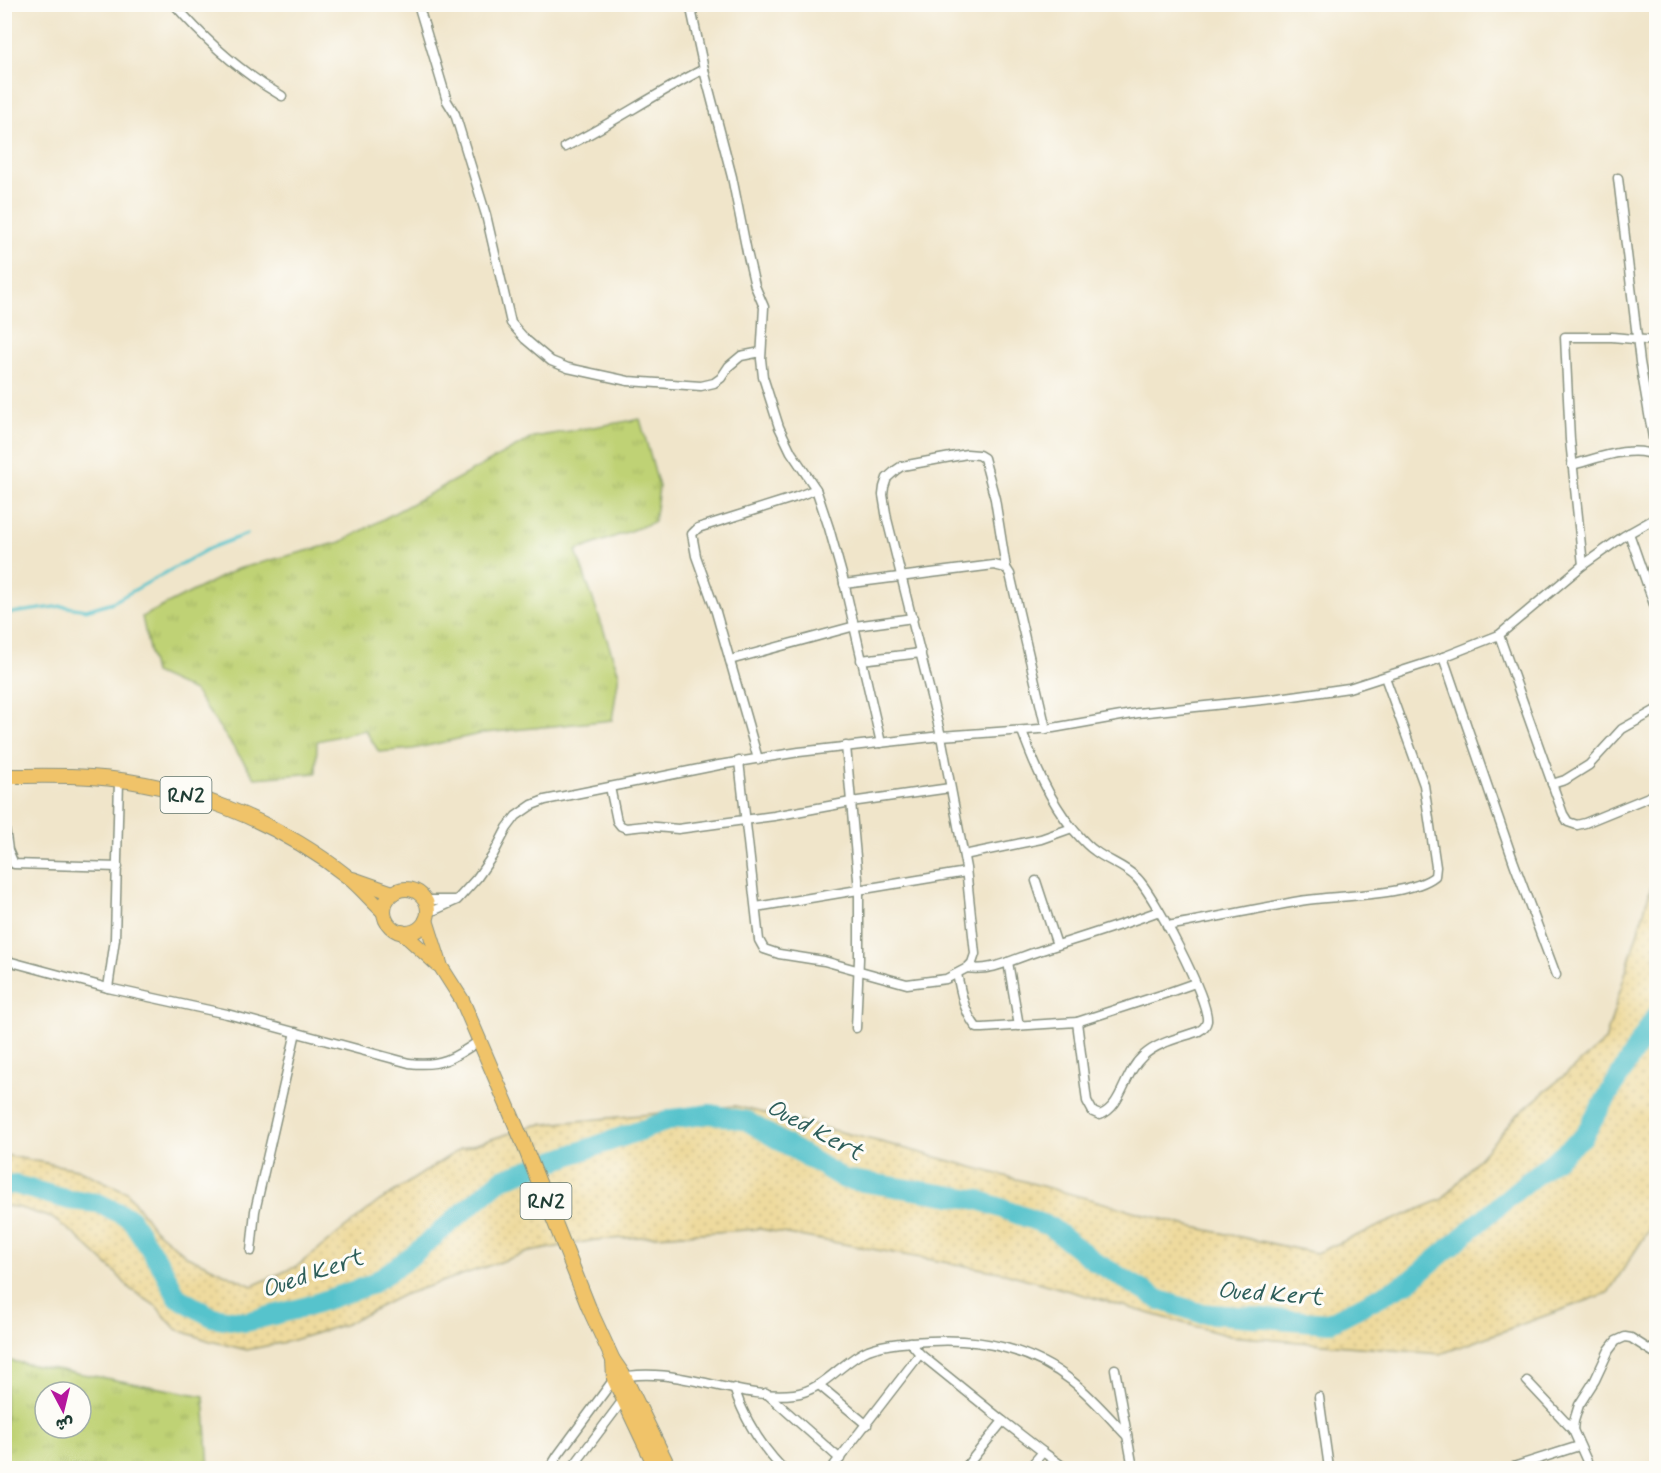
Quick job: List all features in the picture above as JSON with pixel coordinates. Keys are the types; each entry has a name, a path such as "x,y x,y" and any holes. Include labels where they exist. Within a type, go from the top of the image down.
{"main road":[{"name":"RN2","path":"4,776 91,777 119,780 201,798 248,816 296,842 348,878 384,912 390,925 402,932 441,967 462,1000 619,1377 669,1468"},
{"name":"RN2","path":"348,878 393,893 407,889 420,894 441,967"},
{"path":"384,912 388,898 393,893"},
{"path":"402,932 416,930 426,911"},
{"name":"RN2","path":"619,1377 623,1400 656,1468"}],"street":[{"path":"174,4 214,47 254,79 282,96"},
{"path":"418,4 447,101 455,114 469,157 490,231 509,317 517,331 551,361 558,364 628,381 662,385 709,386 722,378 729,366 741,356 761,352"},
{"path":"690,4 732,177 753,276 764,308 761,352 763,377 775,417 791,452 816,489 855,626 882,743"},
{"path":"565,147 607,126 659,93 704,69"},
{"path":"1572,465 1639,451 1656,455 1638,340 1618,178"},
{"path":"1583,565 1572,465 1565,338 1612,337 1656,341"},
{"path":"739,761 759,940 764,949 779,954 824,961 907,984 931,982 957,974 972,963 975,954 964,855 942,736 884,503 884,487 887,478 902,466 968,454 979,455 984,458 987,465 1006,568 1011,578 1046,729"},
{"path":"758,759 730,660 696,556 692,534 698,528 816,489"},
{"path":"426,911 457,900 477,878 493,855 507,828 524,810 545,800 739,761 846,746 942,736 1046,729 1138,713 1325,692 1385,677 1499,635 1583,565 1629,533 1656,518"},
{"path":"1629,533 1656,610"},
{"path":"844,584 994,565 1006,568"},
{"path":"730,660 855,626 913,618"},
{"path":"1499,635 1552,784 1568,822 1576,825 1656,794"},
{"path":"861,660 921,653"},
{"path":"1443,657 1514,863 1556,975"},
{"path":"1167,926 1302,900 1419,885 1435,876 1429,809 1424,785 1385,677"},
{"path":"1552,784 1565,780 1589,765 1622,729 1656,710"},
{"path":"1022,731 1052,800 1072,828 1095,851 1138,879 1159,911 1195,983 1207,1021 1204,1028 1156,1047 1144,1055 1125,1080 1117,1102 1111,1109 1100,1115 1093,1112 1087,1101 1077,1022"},
{"path":"846,746 859,890 856,1028"},
{"path":"108,988 115,939 119,780"},
{"path":"610,787 617,821 621,826 678,829 950,788"},
{"path":"4,821 8,850 14,864 118,867"},
{"path":"964,855 1041,839 1072,828"},
{"path":"756,907 966,872"},
{"path":"1036,881 1057,945"},
{"path":"426,911 457,900"},
{"path":"967,968 992,967 1159,911"},
{"path":"4,960 108,988 176,1002 296,1032 409,1063 422,1065 448,1061 479,1041"},
{"path":"1008,962 1019,1026"},
{"path":"957,974 965,1006 977,1028 1077,1022 1195,983"},
{"path":"250,1251 255,1211 296,1032"},
{"path":"1573,1430 1579,1405 1616,1341 1625,1337 1631,1338 1656,1354"},
{"path":"550,1468 619,1377 666,1376 766,1393 796,1394 819,1384 847,1362 865,1352 879,1346 910,1342 976,1341 1019,1351 1042,1361 1073,1381 1127,1436"},
{"path":"910,1342 920,1354 1065,1468"},
{"path":"832,1468 920,1354"},
{"path":"1114,1369 1133,1468"},
{"path":"1527,1382 1573,1430 1590,1468"},
{"path":"819,1384 867,1425"},
{"path":"734,1388 743,1414 762,1444 782,1468"},
{"path":"766,1393 840,1459"},
{"path":"1319,1397 1329,1468"},
{"path":"572,1468 623,1400"},
{"path":"965,1468 1003,1421"},
{"path":"1510,1468 1579,1446"},
{"path":"1029,1468 1043,1452"}],"green space":[{"path":"640,419 659,487 654,522 576,551 619,674 612,720 484,733 413,749 379,752 365,730 317,741 316,773 255,778 194,691 154,673 142,617 237,569 341,542 534,437"},
{"path":"5,1360 204,1396 209,1468 5,1468"}],"sand":[{"path":"1656,877 1656,1219 1608,1293 1440,1354 1230,1336 1005,1273 760,1229 595,1240 529,1252 403,1295 346,1324 290,1341 247,1350 210,1341 176,1329 156,1306 130,1289 74,1234 52,1218 17,1207 5,1206 4,1155 77,1169 127,1192 154,1229 187,1256 252,1286 297,1266 378,1202 460,1149 536,1125 735,1106 881,1142 1184,1225 1316,1253 1443,1199 1516,1116 1605,1041"}],"waterway":[{"path":"4,614 62,606 86,610 113,602 210,548 247,534"},
{"name":"Oued Kert","path":"4,1186 13,1184 69,1200 98,1203 130,1218 163,1269 177,1297 212,1317 246,1322 305,1307 370,1285 409,1258 502,1179 673,1119 710,1114 747,1121 844,1179 979,1200 1049,1226 1097,1263 1160,1300 1200,1313 1329,1323 1410,1281 1583,1137 1656,1015"}]}
